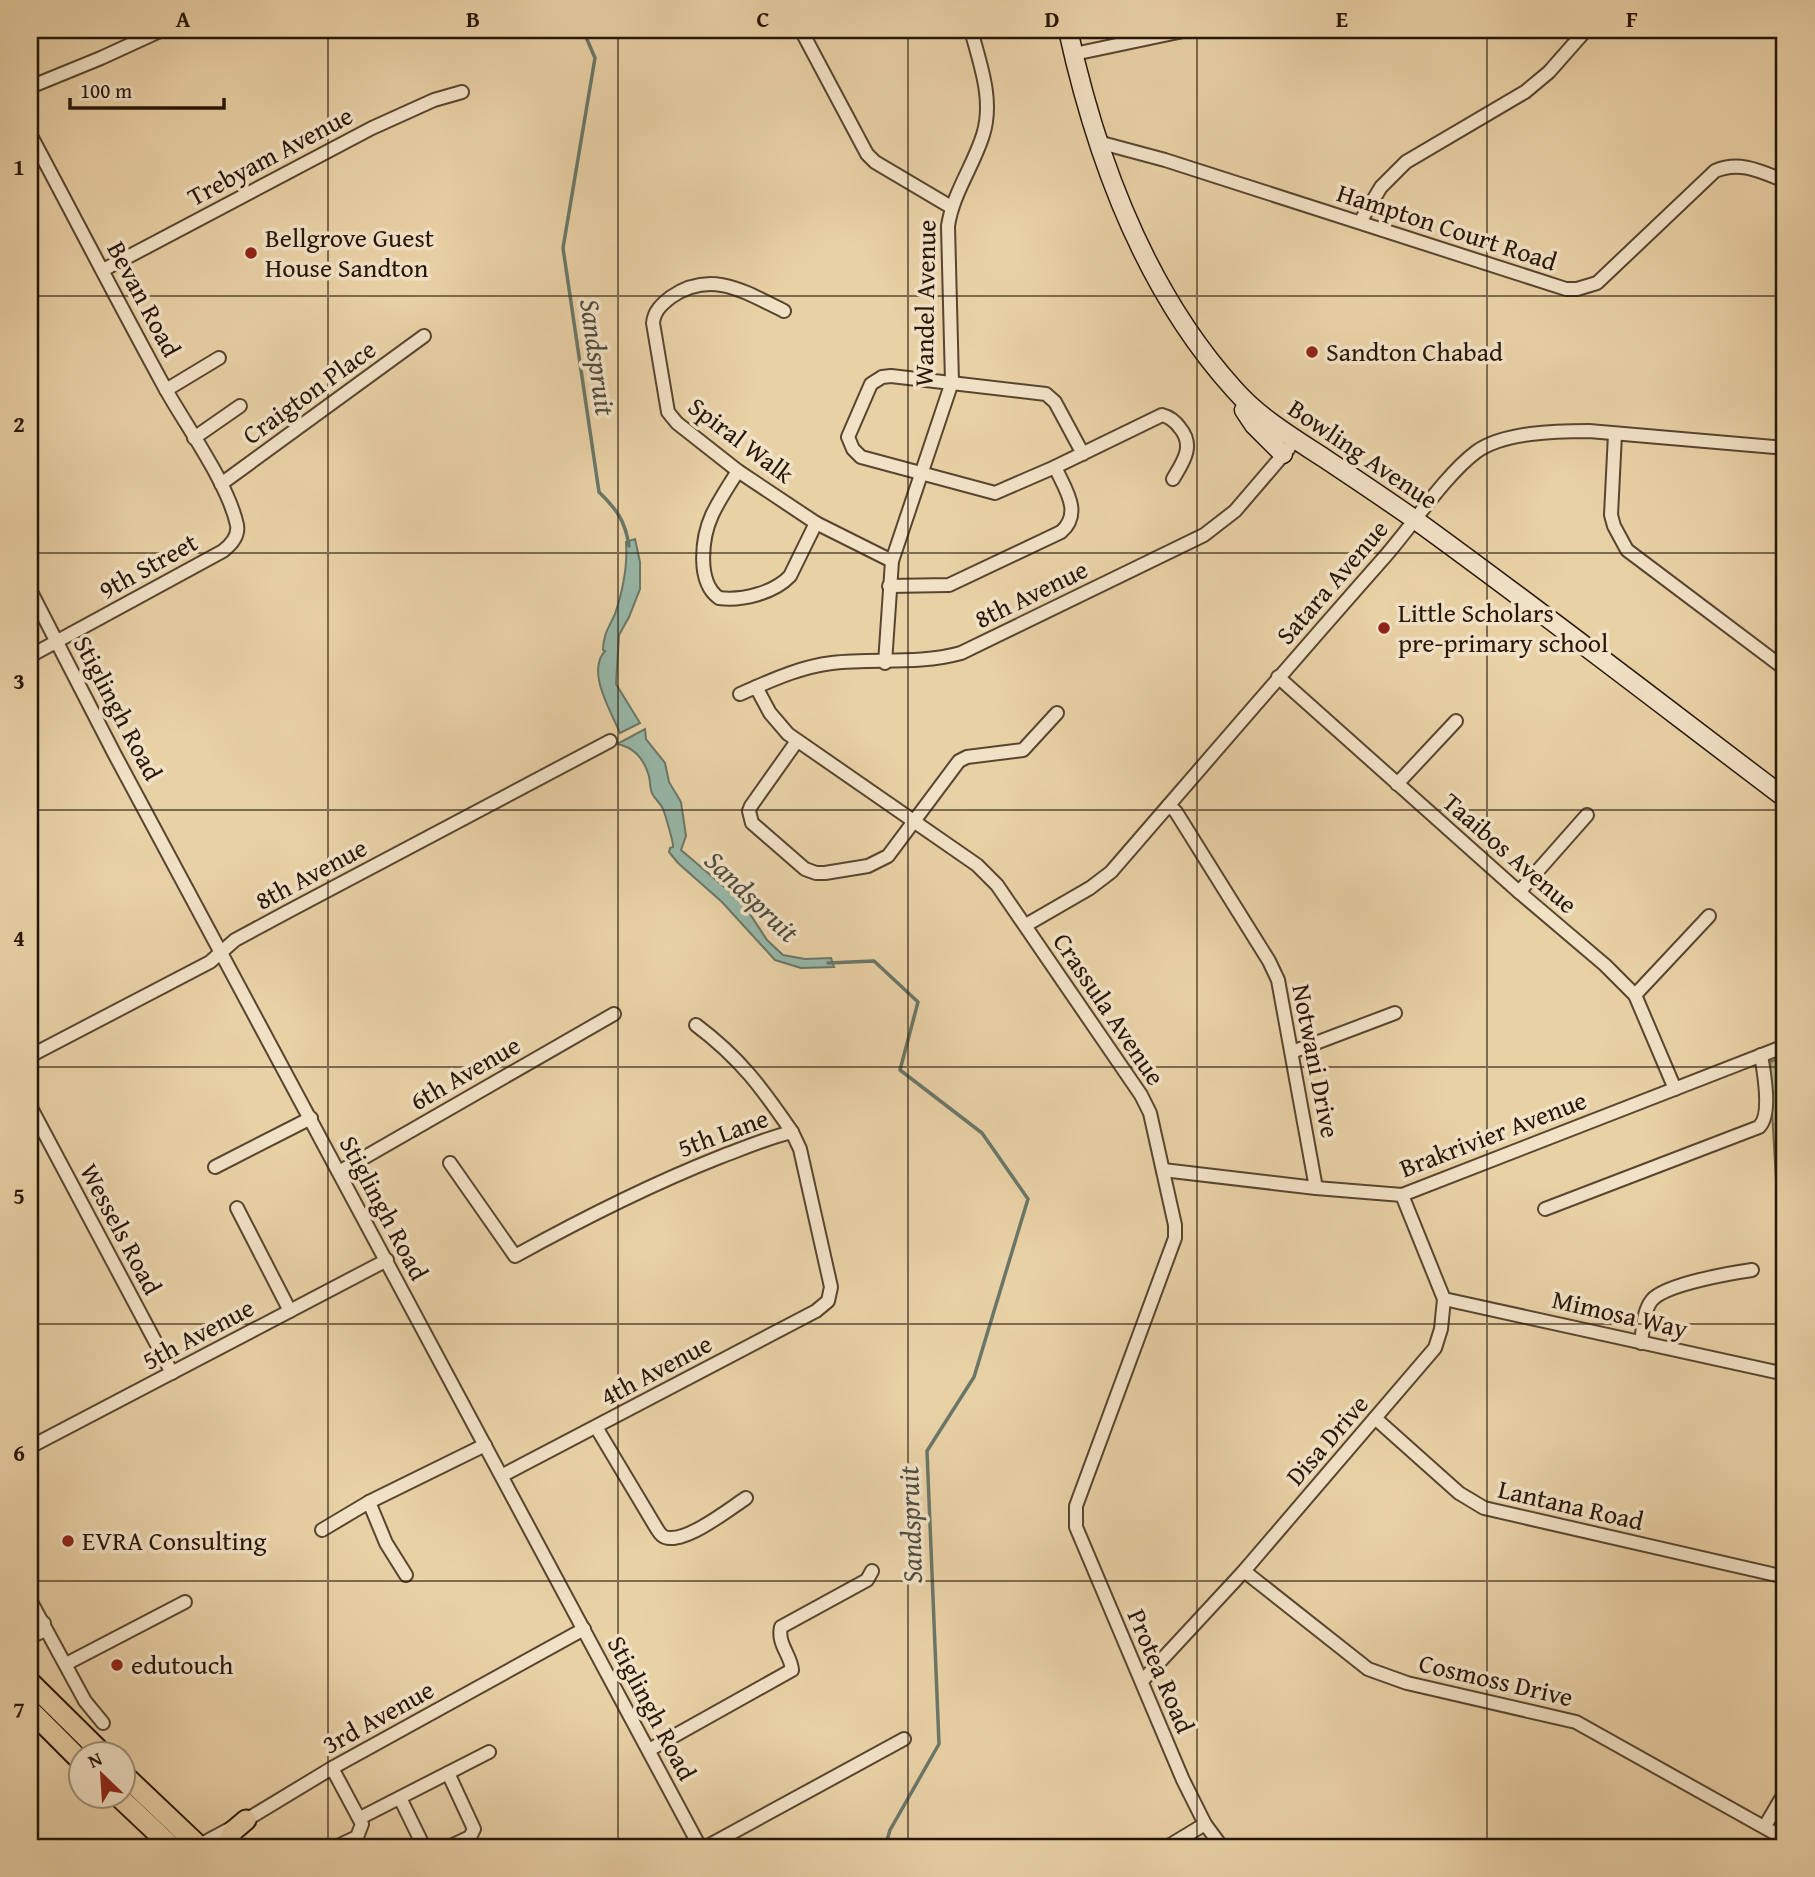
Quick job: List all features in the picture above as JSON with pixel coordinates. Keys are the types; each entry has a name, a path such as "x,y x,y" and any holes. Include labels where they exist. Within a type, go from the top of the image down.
{"main road":[{"name":"Bowling Avenue","path":"1068,30 1098,142 1125,214 1147,260 1187,329 1233,388 1257,411 1416,521 1785,799"},
{"path":"1233,388 1248,417 1283,454"},
{"path":"30,1682 90,1741"},
{"path":"30,1710 66,1746"},
{"path":"136,1787 198,1847"},
{"path":"133,1811 172,1847"},
{"path":"226,1847 233,1831 246,1821"}],"street":[{"path":"30,87 162,30"},
{"path":"801,30 867,155 951,207"},
{"name":"Wandel Avenue","path":"885,663 891,561 952,382 948,226 951,207 978,148 987,115 986,89 971,30"},
{"path":"1073,54 1188,30"},
{"path":"1360,222 1381,187 1398,168 1525,92 1549,72 1586,30"},
{"name":"Trebyam Avenue","path":"103,270 383,122 433,100 462,92"},
{"name":"Bevan Road","path":"30,134 166,390 221,484"},
{"name":"Hampton Court Road","path":"1098,142 1360,222 1546,284 1577,289 1597,283 1612,271 1715,171 1738,166 1755,169 1785,181"},
{"name":"Spiral Walk","path":"783,311 734,286 706,284 679,292 665,301 653,316 668,412 677,423 738,471 816,523 891,561"},
{"name":"Craigton Place","path":"221,484 424,336"},
{"path":"166,390 219,358"},
{"path":"1083,454 1055,402 1046,394 891,376 875,380 869,388 848,437 853,449 861,457 995,493 1083,454 1162,415 1174,421 1187,439 1186,457 1173,479"},
{"path":"194,438 240,406"},
{"name":"Satara Avenue","path":"1026,925 1090,888 1111,872 1464,463 1486,446 1516,437 1567,432 1785,448"},
{"path":"1615,434 1611,515 1627,550 1785,669"},
{"name":"8th Avenue","path":"740,694 796,670 833,663 940,659 961,653 1184,547 1220,525 1296,440"},
{"path":"889,586 949,585 1061,532 1071,520 1073,511 1055,467"},
{"path":"738,471 710,520 704,573 709,589 715,596 722,599 740,597 767,591 785,582 816,523"},
{"name":"9th Street","path":"30,656 230,545 236,536 237,526 221,484"},
{"name":"Stiglingh Road","path":"30,590 700,1847"},
{"name":"Taaibos Avenue","path":"1278,677 1605,965 1635,995 1675,1089"},
{"name":"Crassula Avenue","path":"756,687 770,713 788,734 977,865 997,886 1141,1095 1150,1113 1175,1225 1175,1238 1076,1506"},
{"path":"797,741 749,811 755,826 805,869 825,873 876,864 888,856 959,761 967,757 1023,750 1057,713"},
{"path":"1397,784 1456,721"},
{"name":"8th Avenue","path":"32,1057 210,962 235,940 610,741"},
{"name":"Notwani Drive","path":"1169,805 1209,862 1269,961 1282,995 1317,1188"},
{"path":"1519,892 1587,815"},
{"path":"1635,995 1709,916"},
{"path":"1292,1052 1395,1013"},
{"name":"6th Avenue","path":"339,1172 614,1014"},
{"path":"696,1025 738,1059 760,1085 792,1132"},
{"name":"Brakrivier Avenue","path":"1163,1170 1402,1195 1785,1046"},
{"path":"1545,1209 1759,1127 1763,1124 1766,1113 1761,1055"},
{"name":"Wessels Road","path":"30,1106 172,1373"},
{"path":"215,1167 311,1118"},
{"name":"5th Lane","path":"450,1163 515,1256 661,1181 792,1132 800,1149 831,1287 828,1301"},
{"name":"Disa Drive","path":"1142,1681 1244,1571 1431,1355 1441,1329 1444,1299 1402,1195"},
{"path":"237,1208 290,1311"},
{"name":"5th Avenue","path":"30,1447 387,1260"},
{"path":"1641,1343 1650,1303 1660,1294 1718,1275 1752,1269"},
{"name":"Mimosa Way","path":"1444,1299 1785,1374"},
{"name":"4th Avenue","path":"503,1475 816,1311 828,1301"},
{"name":"Lantana Road","path":"1375,1418 1459,1493 1484,1508 1785,1577"},
{"path":"596,1427 665,1538 687,1535 746,1498"},
{"path":"322,1530 369,1502 485,1445"},
{"path":"369,1502 386,1543 406,1575"},
{"name":"Protea Road","path":"1076,1506 1078,1534 1183,1780 1205,1824 1222,1847"},
{"path":"649,1750 792,1670 793,1665 780,1641 781,1627 867,1580 872,1571"},
{"name":"Cosmoss Drive","path":"1244,1571 1368,1670 1407,1683 1576,1722 1785,1839"},
{"path":"30,1600 85,1701 103,1723"},
{"path":"66,1664 185,1602"},
{"path":"30,1637 41,1632 44,1623"},
{"name":"3rd Avenue","path":"198,1847 332,1768 584,1629"},
{"path":"706,1847 905,1739"},
{"path":"360,1818 489,1752"},
{"path":"332,1768 360,1818 360,1833 345,1845"},
{"path":"448,1773 474,1829 470,1837 449,1847"},
{"path":"1765,1826 1785,1792"},
{"path":"400,1798 424,1847"},
{"path":"1167,1847 1205,1824"}],"green space":[{"path":"1785,1056 1785,1212 1778,1213 1769,1062"}],"shaded area":[{"path":"635,539 640,562 640,589 619,635 616,684 640,723 620,733 602,692 598,670 605,651 605,635 623,587 626,542"},
{"path":"645,729 646,739 665,763 669,782 681,802 686,836 681,850 742,902 767,940 783,955 805,959 831,958 834,967 801,968 775,960 722,902 669,852 673,847 669,829 663,809 652,793 646,768 633,751 617,744"}],"waterway":[{"name":"Sandspruit","path":"583,30 595,58 563,248 599,492 619,516 629,546"},
{"name":"Sandspruit","path":"828,963 874,961 918,1002 900,1070 982,1133 1028,1199 974,1377 927,1451 939,1744 890,1830 885,1847"}],"place":[{"name":"Bellgrove Guest House Sandton","path":"251,253"},
{"name":"Sandton Chabad","path":"1312,352"},
{"name":"Little Scholars pre-primary school","path":"1384,628"},
{"name":"EVRA Consulting","path":"68,1541"},
{"name":"edutouch","path":"117,1665"}]}
